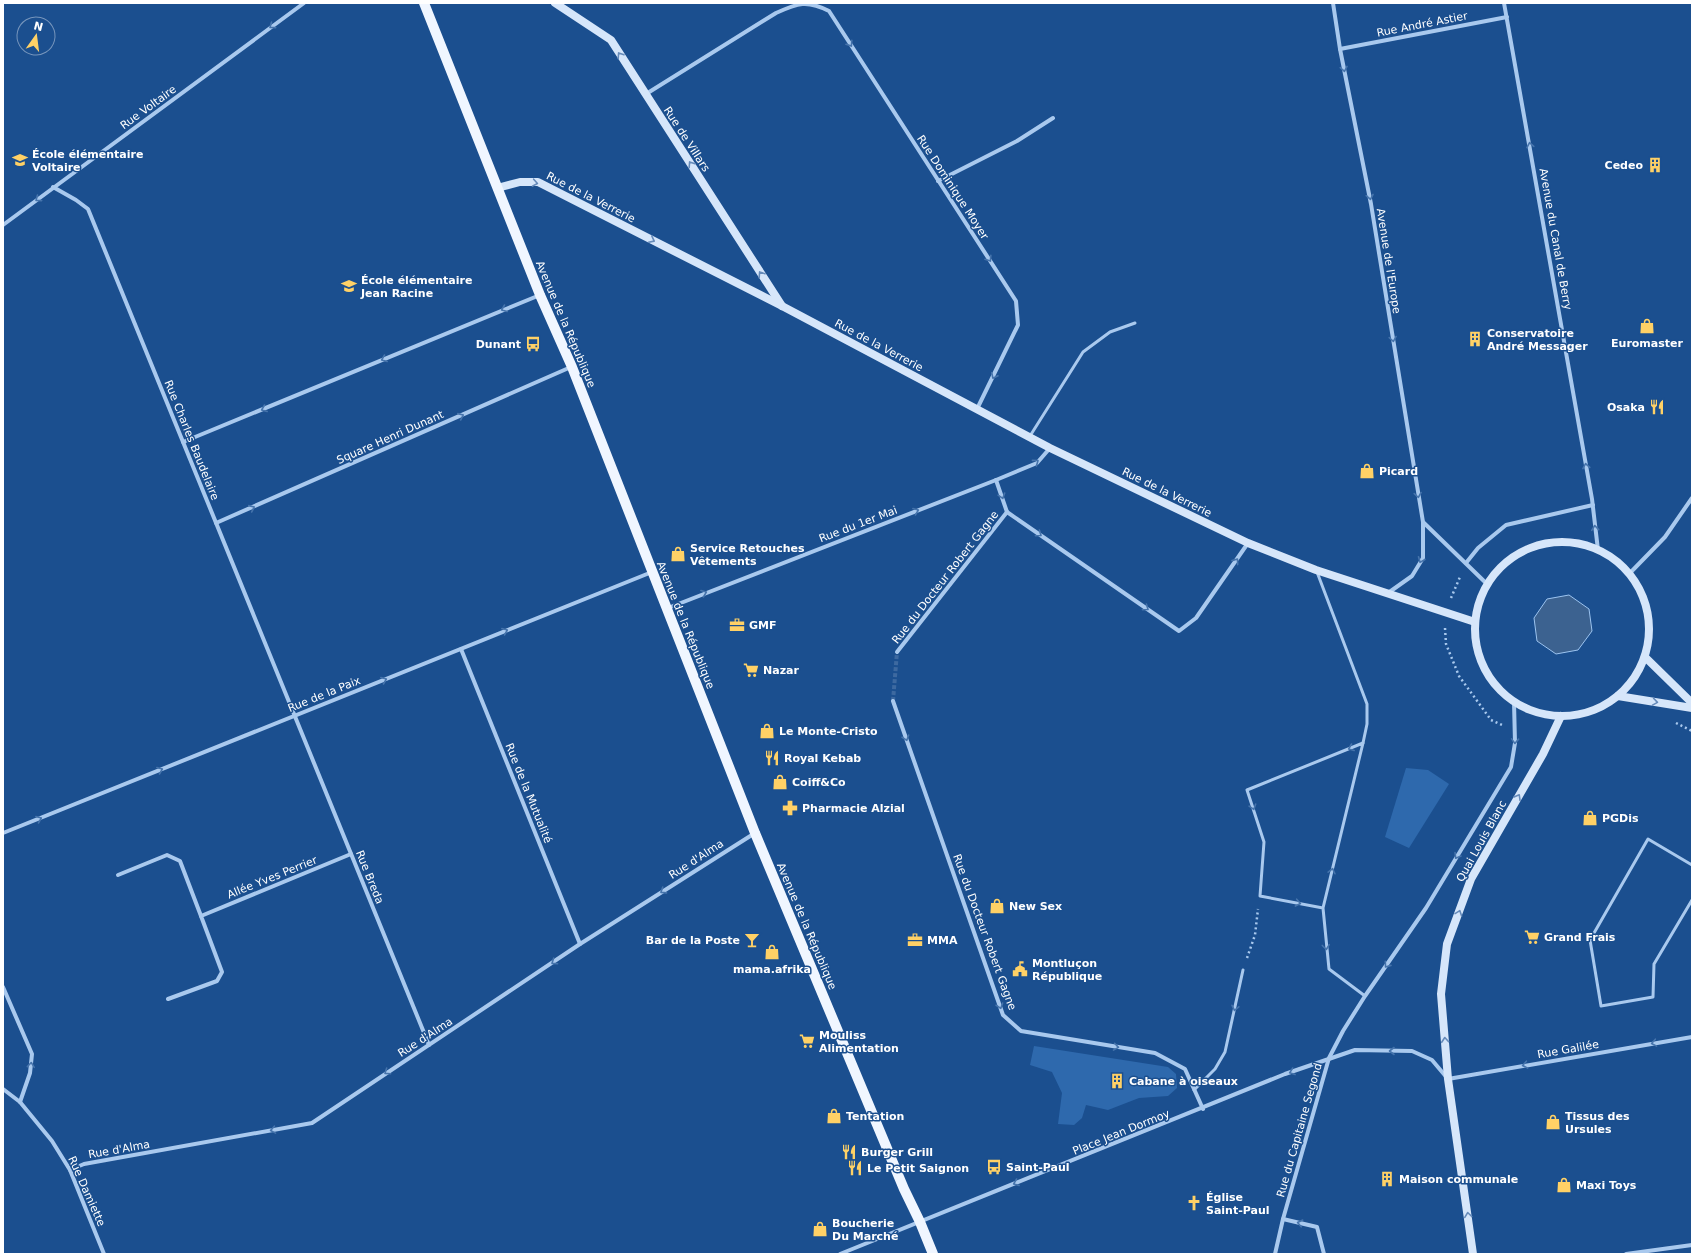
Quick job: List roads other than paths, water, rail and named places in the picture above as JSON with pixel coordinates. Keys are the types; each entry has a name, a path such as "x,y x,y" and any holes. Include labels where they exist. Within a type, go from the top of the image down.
{"main road":[{"name":"Avenue de la République","path":"424,3 540,295 572,367 755,833 904,1189 933,1254"},
{"name":"Rue de Villars","path":"555,3 611,40 782,306"},
{"name":"Rue de la Verrerie","path":"498,188 520,182 538,182 782,306 1050,448 1248,543 1316,570 1475,622"},
{"path":"1549,543 1574,543 1598,550 1615,560 1629,574 1644,599 1649,628 1644,657 1634,678 1618,696 1601,707 1588,712 1561,716 1537,713 1514,702 1496,687 1483,668 1476,645 1475,622 1479,602 1487,584 1504,564 1524,551 1549,543"},
{"path":"1644,657 1692,703"},
{"path":"1618,696 1692,708"},
{"name":"Quai Louis Blanc","path":"1473,1254 1448,1079 1441,994 1447,944 1471,879 1542,754 1561,716"}],"street":[{"name":"Rue Voltaire","path":"3,225 304,3"},
{"path":"646,94 776,13 797,3"},
{"name":"Rue Dominique Moyer","path":"797,3 817,4 829,12 1016,301 1018,325 977,409"},
{"name":"Avenue de l'Europe","path":"1333,3 1340,49 1371,204 1423,522 1424,558 1412,576 1388,593"},
{"name":"Avenue du Canal de Berry","path":"1504,3 1593,505 1598,550"},
{"name":"Rue André Astier","path":"1340,49 1507,17"},
{"path":"938,181 1017,141 1053,118"},
{"name":"Rue Charles Baudelaire","path":"53,187 76,200 88,209 295,716"},
{"path":"183,442 540,295"},
{"name":"Square Henri Dunant","path":"216,523 572,367"},
{"name":"Rue du 1er Mai","path":"667,608 1037,463 1050,448"},
{"path":"996,480 1007,512 1179,630 1196,618 1248,543"},
{"path":"1629,574 1665,537 1692,498"},
{"path":"1466,563 1478,548 1506,525 1593,505"},
{"name":"Rue du Docteur Robert Gagne","path":"897,652 1007,512"},
{"path":"1423,522 1487,584"},
{"name":"Rue de la Paix","path":"3,833 652,572"},
{"name":"Rue de la Mutualité","path":"461,649 580,944"},
{"name":"Rue du Docteur Robert Gagne","path":"893,701 1003,1015 1021,1032 1155,1053 1185,1069 1203,1109"},
{"name":"Quai Louis Blanc","path":"1329,1058 1343,1031 1365,996 1426,908 1511,767 1515,743 1514,702"},
{"name":"Rue Breda","path":"295,716 429,1045"},
{"name":"Rue d'Alma","path":"70,1170 84,1164 312,1123 580,944 755,833"},
{"name":"Allée Yves Perrier","path":"201,916 351,854"},
{"path":"118,875 167,855 180,860 222,972 217,981 168,999"},
{"path":"3,987 32,1054 30,1073 20,1102"},
{"name":"Rue Galilée","path":"1448,1079 1692,1037"},
{"path":"1329,1058 1355,1050 1412,1051 1432,1060 1448,1079"},
{"name":"Place Jean Dormoy","path":"840,1254 1203,1109 1285,1074 1329,1058"},
{"name":"Rue du Capitaine Segond","path":"1275,1254 1283,1219 1329,1058"},
{"name":"Rue Damiette","path":"3,1089 20,1102 52,1141 70,1170 104,1254"},
{"path":"1283,1219 1317,1227 1324,1254"},
{"path":"1626,1254 1692,1245"}],"lane":[{"path":"1029,437 1083,352 1110,332 1135,323"},
{"path":"1316,570 1367,704 1367,724 1363,743 1323,908 1329,969 1365,996"},
{"path":"1323,908 1260,896 1264,842 1247,790 1363,743"},
{"path":"1692,864 1648,839 1590,940 1602,1006 1653,997 1654,964 1692,900"},
{"path":"1194,1090 1215,1069 1225,1052 1243,970"}],"tunnel":[{"path":"893,701 897,652"}],"place":[{"name":"École élémentaire Voltaire","path":"20,160"},
{"name":"Cedeo","path":"1655,165"},
{"name":"École élémentaire Jean Racine","path":"349,286"},
{"name":"Euromaster","path":"1647,326"},
{"name":"Conservatoire André Messager","path":"1475,339"},
{"name":"Dunant","path":"533,344"},
{"name":"Osaka","path":"1657,407"},
{"name":"Picard","path":"1367,471"},
{"name":"Service Retouches Vêtements","path":"678,554"},
{"name":"GMF","path":"737,625"},
{"name":"Nazar","path":"751,670"},
{"name":"Le Monte-Cristo","path":"767,731"},
{"name":"Royal Kebab","path":"772,758"},
{"name":"Coiff&Co","path":"780,782"},
{"name":"Pharmacie Alzial","path":"790,808"},
{"name":"PGDis","path":"1590,818"},
{"name":"New Sex","path":"997,906"},
{"name":"Grand Frais","path":"1532,937"},
{"name":"Bar de la Poste","path":"752,940"},
{"name":"MMA","path":"915,940"},
{"name":"mama.afrika","path":"772,952"},
{"name":"Montluçon République","path":"1020,969"},
{"name":"Mouliss Alimentation","path":"807,1041"},
{"name":"Cabane à oiseaux","path":"1117,1081"},
{"name":"Tentation","path":"834,1116"},
{"name":"Tissus des Ursules","path":"1553,1122"},
{"name":"Burger Grill","path":"849,1152"},
{"name":"Saint-Paul","path":"994,1167"},
{"name":"Le Petit Saignon","path":"855,1168"},
{"name":"Maison communale","path":"1387,1179"},
{"name":"Maxi Toys","path":"1564,1185"},
{"name":"Église Saint-Paul","path":"1194,1203"},
{"name":"Boucherie Du Marché","path":"820,1229"}]}
